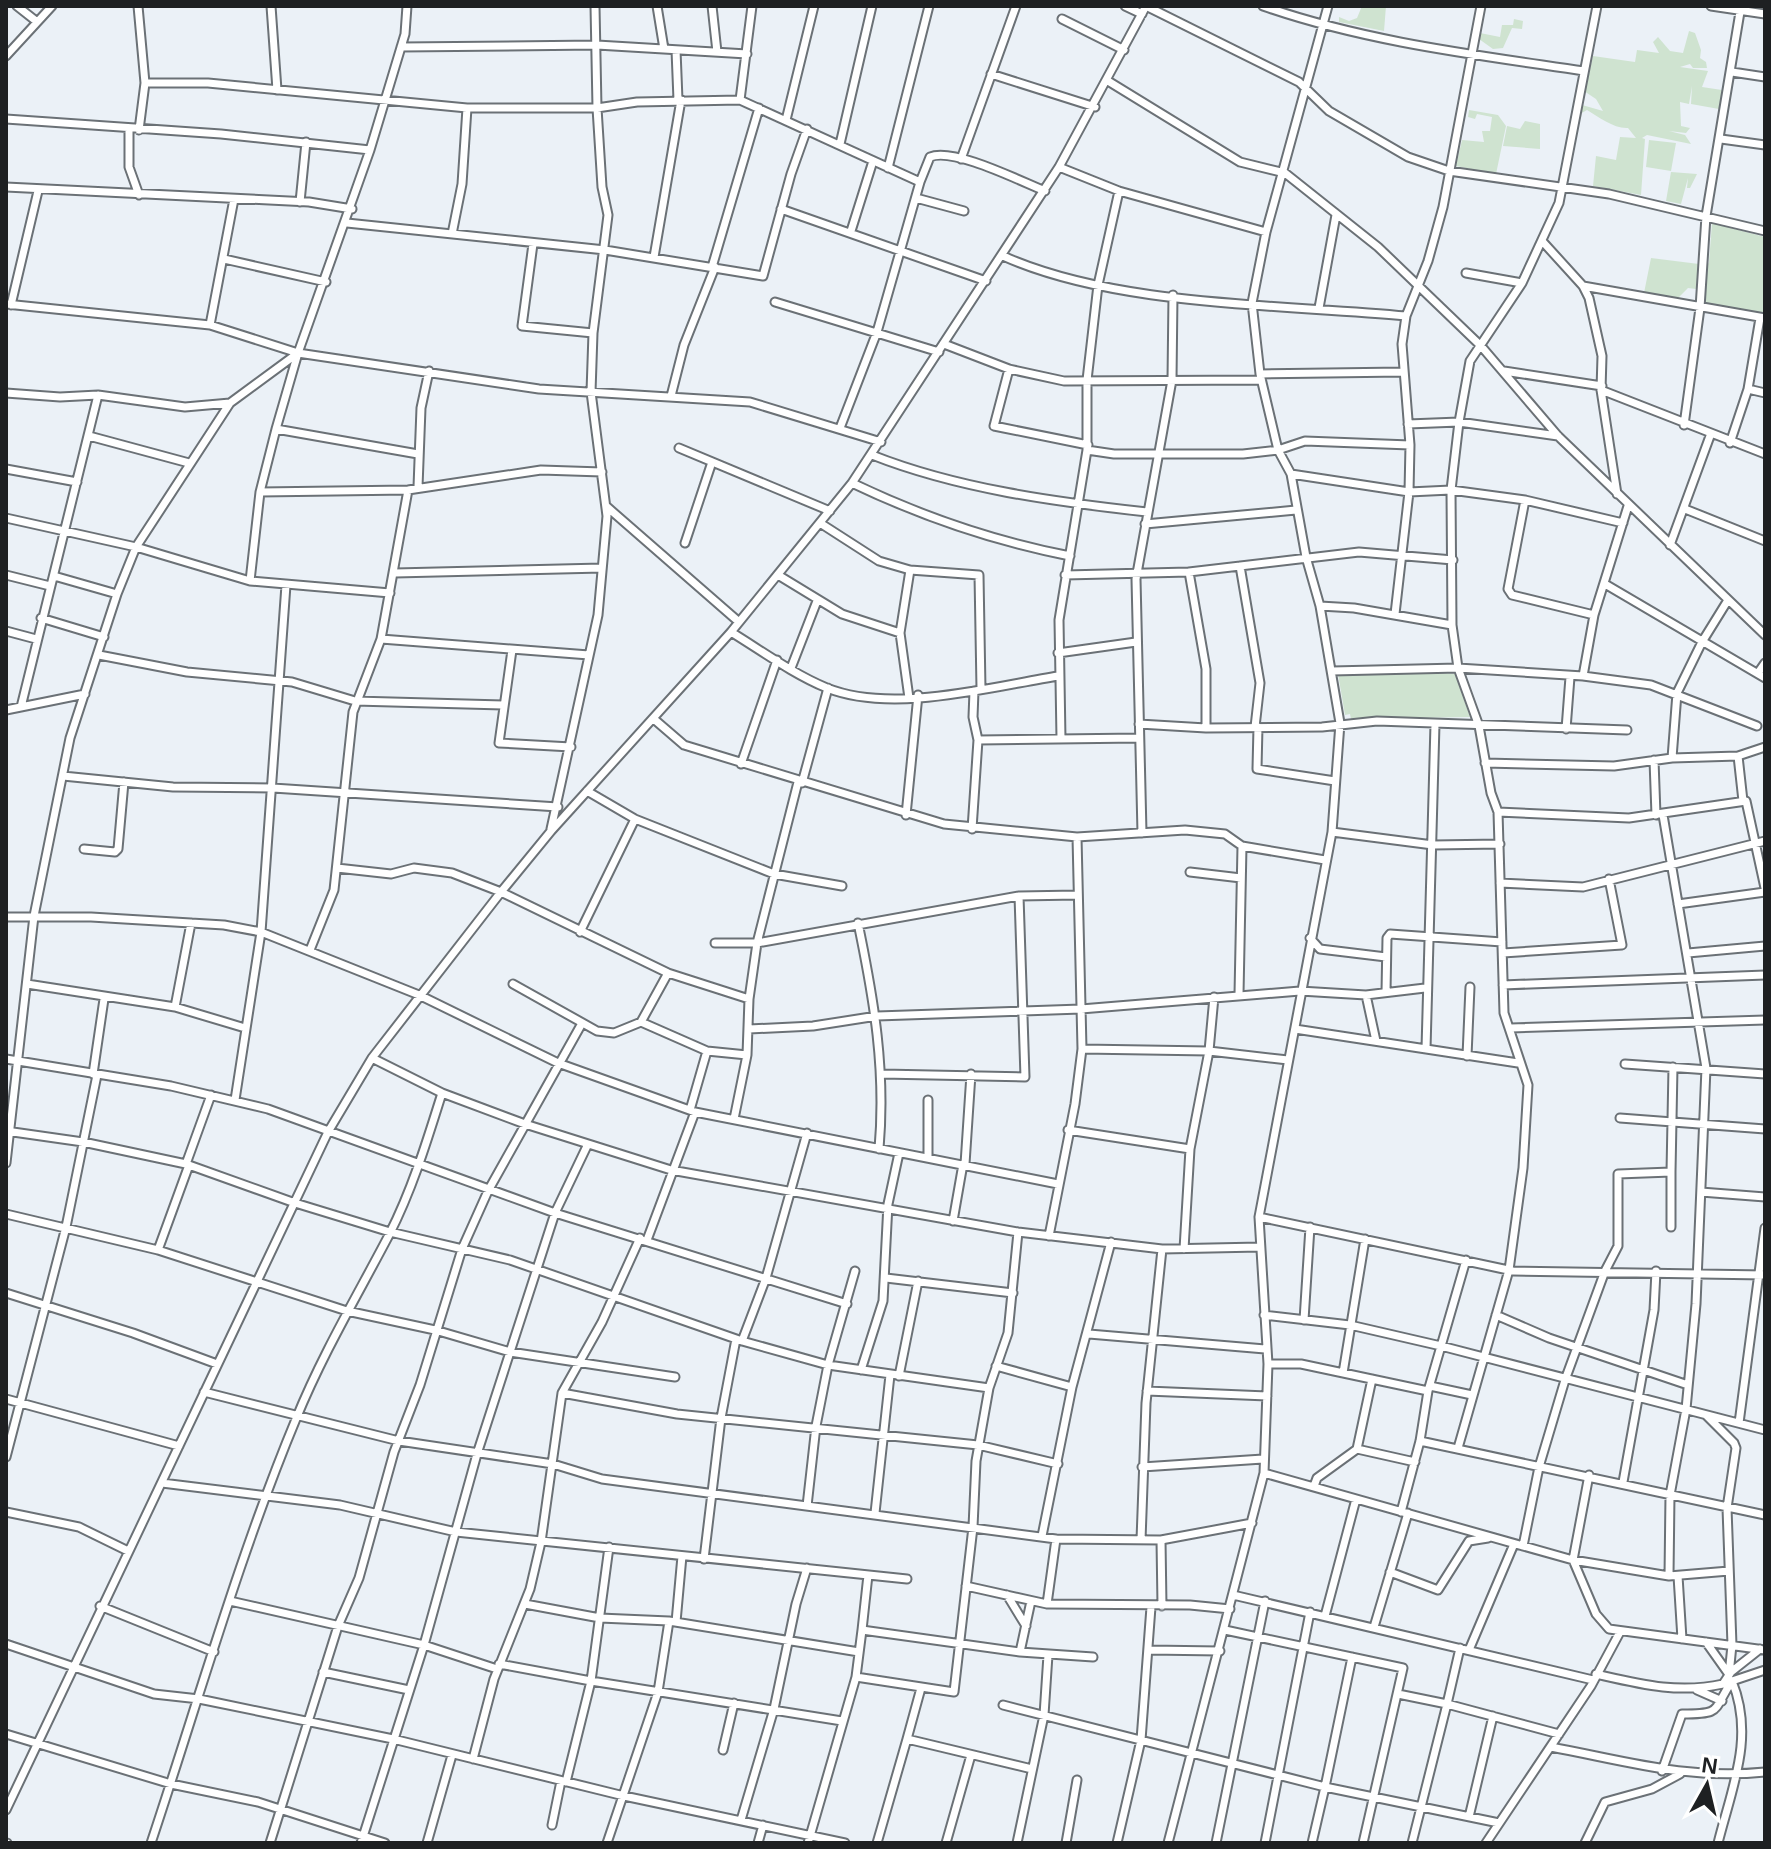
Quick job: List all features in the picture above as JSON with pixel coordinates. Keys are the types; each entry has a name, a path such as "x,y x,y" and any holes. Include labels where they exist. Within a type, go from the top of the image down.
{"street":[{"path":"17,6 36,21"},
{"path":"6,56 52,6"},
{"path":"138,6 145,83 139,130"},
{"path":"271,6 277,90"},
{"path":"250,581 260,492 276,429 298,353 352,209 401,47 407,6"},
{"path":"551,831 598,615 606,506 591,392 593,333 608,215 602,187 597,108 595,6"},
{"path":"657,6 664,49"},
{"path":"712,6 717,52"},
{"path":"740,100 752,6"},
{"path":"786,120 814,6"},
{"path":"840,144 872,6"},
{"path":"888,168 929,6"},
{"path":"961,159 1016,6"},
{"path":"1125,6 1145,9 1299,82 1329,111 1408,157 1449,171 1562,188 1706,216 1765,231"},
{"path":"1263,6 1326,25 1471,54 1584,71"},
{"path":"1168,1843 1264,1473 1268,1364 1259,1217 1332,832 1340,723 1320,606 1306,557 1291,474 1278,450 1260,377 1252,303 1266,232 1326,25 1328,6"},
{"path":"1395,614 1409,492 1410,445 1403,372 1406,316 1443,207 1481,6"},
{"path":"1458,1448 1509,1270 1523,1168 1528,1085 1518,1063 1511,1028 1504,1013 1498,812 1479,726 1458,668 1452,625 1451,490 1470,361 1522,283 1543,242 1562,188 1597,6"},
{"path":"1711,6 1741,8 1765,14"},
{"path":"1684,425 1700,308 1706,216 1741,8"},
{"path":"6,1810 100,1606 162,1483 328,1132 372,1058 551,831 655,720 852,483 1045,191 1095,107 1145,9"},
{"path":"1062,19 1124,50"},
{"path":"401,47 597,45 747,54"},
{"path":"654,257 679,100 676,50"},
{"path":"1732,72 1765,77"},
{"path":"991,74 1095,107"},
{"path":"1108,81 1240,162 1285,173 1418,284 1481,346 1558,436 1765,635"},
{"path":"145,83 208,83 467,108 597,108 679,100 740,100 920,182"},
{"path":"452,234 462,184 467,108"},
{"path":"671,396 684,345 713,267 759,108"},
{"path":"6,119 306,142 370,150"},
{"path":"347,223 605,250 763,276 807,129"},
{"path":"129,130 129,167 139,195"},
{"path":"1721,139 1765,145"},
{"path":"300,202 306,142"},
{"path":"840,428 877,332 930,157 937,154 961,159 1045,191"},
{"path":"851,231 873,161"},
{"path":"1059,167 1119,191 1266,232"},
{"path":"6,187 300,202 352,209"},
{"path":"38,191 8,305 210,325 298,353 539,389 750,402 881,442"},
{"path":"1061,739 1058,653 1065,575 1088,447 1087,380 1098,285 1119,191"},
{"path":"916,198 964,211"},
{"path":"210,325 234,199"},
{"path":"781,209 903,249 986,281"},
{"path":"1319,308 1336,215"},
{"path":"1543,242 1583,286 1589,298 1602,356 1609,456 1618,496"},
{"path":"533,244 522,326 593,333"},
{"path":"1003,256 1098,285 1252,303 1406,316"},
{"path":"224,259 326,282"},
{"path":"1466,273 1522,283"},
{"path":"1583,286 1763,318 1748,389 1730,443"},
{"path":"1142,833 1137,575 1172,380 1173,295"},
{"path":"775,302 1009,369 1064,381 1403,372"},
{"path":"6,1163 7,1131 34,916 63,776 117,594 136,547 230,403 298,353"},
{"path":"1009,369 994,426 1088,447 1159,454 1278,450 1305,441 1410,445"},
{"path":"418,487 421,408 429,371"},
{"path":"1502,371 1602,388 1710,436 1765,454"},
{"path":"1748,389 1765,393"},
{"path":"6,393 60,397 98,395 185,407 230,403"},
{"path":"21,707 98,395"},
{"path":"1408,424 1459,422 1558,436"},
{"path":"276,429 418,454"},
{"path":"89,436 189,463"},
{"path":"1670,545 1710,436"},
{"path":"679,448 830,511"},
{"path":"872,455 912,471 1080,505 1147,512"},
{"path":"685,543 712,462"},
{"path":"6,469 77,482"},
{"path":"260,492 408,490 453,486 541,470 602,472"},
{"path":"1291,474 1409,492 1451,490 1525,500 1623,523"},
{"path":"852,483 955,527 1008,544 1070,556"},
{"path":"310,950 334,890 355,701 381,639 408,490"},
{"path":"1525,500 1508,589 1512,595 1594,615"},
{"path":"606,506 739,622"},
{"path":"1583,676 1594,615 1628,506"},
{"path":"1685,509 1765,541"},
{"path":"1145,524 1296,510"},
{"path":"6,518 136,547 250,581 390,593"},
{"path":"820,523 879,561 910,570 979,575 977,690 973,717 978,740 972,829"},
{"path":"1065,575 1189,572 1359,552 1453,560"},
{"path":"1240,566 1260,683 1256,727 1257,769 1335,781"},
{"path":"395,573 602,568"},
{"path":"909,698 900,633 910,570"},
{"path":"1189,572 1206,669 1206,728"},
{"path":"6,575 50,586"},
{"path":"778,575 842,614 900,633"},
{"path":"54,576 117,594"},
{"path":"1605,584 1762,676 1765,663"},
{"path":"235,1100 261,932 286,585"},
{"path":"1672,758 1677,693 1702,642 1728,600"},
{"path":"791,668 817,601"},
{"path":"1320,606 1395,614 1452,625"},
{"path":"41,618 104,637"},
{"path":"6,631 36,639"},
{"path":"731,632 828,688 885,699 977,690 1058,676"},
{"path":"381,639 589,655"},
{"path":"1058,653 1136,642"},
{"path":"512,650 499,743 571,747"},
{"path":"99,655 187,672 278,681 355,701 503,705"},
{"path":"741,764 777,660"},
{"path":"1332,671 1458,668 1583,676 1651,685 1757,726"},
{"path":"1566,729 1570,677"},
{"path":"734,1119 747,1055 749,999 757,943 828,688"},
{"path":"6,710 85,694"},
{"path":"906,815 918,695"},
{"path":"655,720 684,745 906,815 972,829 1077,837 1185,830 1225,834 1242,846 1325,860"},
{"path":"1139,724 1206,728 1377,721 1468,722 1479,726 1627,730"},
{"path":"1426,1049 1425,988 1433,845 1435,724"},
{"path":"978,740 1139,738"},
{"path":"1485,763 1614,766 1672,758 1738,756 1765,747"},
{"path":"1738,756 1743,801"},
{"path":"1654,760 1660,815 1688,953 1706,1068 1706,1123 1686,1409 1670,1495 1674,1576 1682,1639"},
{"path":"63,776 173,787 273,788 558,807"},
{"path":"84,849 115,852 118,849 124,782"},
{"path":"587,791 635,819 774,874 842,886"},
{"path":"1498,812 1629,818 1748,802 1760,842 1765,890 1678,904"},
{"path":"580,932 635,819"},
{"path":"1332,832 1433,845 1500,844"},
{"path":"1049,1236 1082,1049 1077,837"},
{"path":"1500,883 1583,887 1760,842"},
{"path":"1239,994 1242,846"},
{"path":"337,868 391,874 426,869 452,873 501,892 668,973 749,999"},
{"path":"1190,872 1241,878"},
{"path":"1503,953 1622,945 1609,879"},
{"path":"715,943 757,943 1019,896 1077,895"},
{"path":"882,1074 1025,1077 1019,896"},
{"path":"6,917 191,923 261,932 419,995 558,1063 692,1111 1058,1184"},
{"path":"175,1007 191,923"},
{"path":"858,923 877,1016 882,1074 879,1149"},
{"path":"1386,992 1386,957 1390,934 1502,942"},
{"path":"1310,938 1320,949 1386,957"},
{"path":"1688,953 1765,946"},
{"path":"513,984 581,1025 614,1033 641,1022 668,973"},
{"path":"1503,985 1692,975 1765,975"},
{"path":"27,984 104,999 175,1007 245,1028"},
{"path":"1467,1056 1470,987"},
{"path":"749,1029 813,1026 877,1016 1081,1009 1239,994 1300,991 1366,995 1425,988"},
{"path":"1366,995 1376,1041"},
{"path":"1184,1249 1190,1149 1209,1051 1214,997"},
{"path":"6,1457 66,1227 95,1075 104,999"},
{"path":"1511,1028 1765,1020"},
{"path":"641,1022 707,1051 747,1055"},
{"path":"270,1843 338,1626 359,1578 399,1441 462,1249 488,1191 581,1025"},
{"path":"1295,1029 1518,1063"},
{"path":"1082,1049 1209,1051 1288,1060"},
{"path":"473,1759 498,1666 525,1604 541,1542 562,1393 643,1239 692,1111 707,1051"},
{"path":"372,1058 442,1093 587,1146 671,1170 1018,1232 1162,1249 1260,1247"},
{"path":"6,1059 235,1100 420,1162 488,1191 847,1304"},
{"path":"1625,1064 1765,1074"},
{"path":"1671,1227 1673,1067"},
{"path":"953,1221 964,1164 971,1074"},
{"path":"151,1843 230,1601 297,1417 347,1311 390,1232 420,1162 442,1093"},
{"path":"158,1250 211,1095"},
{"path":"928,1100 928,1158"},
{"path":"1620,1118 1765,1129"},
{"path":"1068,1130 1190,1149"},
{"path":"7,1131 83,1142 188,1164 295,1203 390,1232 538,1270 739,1340 828,1365 989,1388"},
{"path":"704,1559 721,1418 739,1340 766,1278 807,1133"},
{"path":"362,1839 424,1645 477,1454 555,1213 587,1146"},
{"path":"861,1370 880,1313 886,1278 888,1210 899,1153"},
{"path":"1469,1650 1518,1545 1565,1380 1605,1271 1613,1263 1618,1246 1618,1174 1671,1172"},
{"path":"1701,1192 1765,1197"},
{"path":"6,1214 158,1250 347,1311 435,1330 510,1352 675,1377"},
{"path":"1259,1217 1509,1270 1761,1275"},
{"path":"1304,1320 1310,1227"},
{"path":"1739,1423 1765,1228"},
{"path":"856,1677 954,1692 973,1527 978,1445 989,1388 1008,1333 1018,1232"},
{"path":"1343,1373 1365,1239"},
{"path":"1042,1536 1072,1387 1089,1334 1111,1242"},
{"path":"1141,1540 1147,1391 1162,1249"},
{"path":"1374,1627 1404,1512 1429,1388 1466,1260"},
{"path":"807,1506 816,1426 828,1365 855,1271"},
{"path":"1623,1482 1644,1372 1656,1271"},
{"path":"886,1278 1013,1293"},
{"path":"899,1376 918,1281"},
{"path":"6,1293 217,1364"},
{"path":"1264,1315 1350,1325 1765,1430"},
{"path":"1496,1315 1644,1372 1688,1385"},
{"path":"1089,1334 1265,1349"},
{"path":"1268,1364 1301,1364 1472,1395"},
{"path":"996,1366 1072,1387"},
{"path":"875,1513 890,1375"},
{"path":"1314,1486 1317,1478 1357,1449 1372,1379"},
{"path":"1147,1391 1267,1396"},
{"path":"204,1392 399,1441 553,1464 602,1479 1056,1539 1161,1540 1252,1523"},
{"path":"562,1393 721,1418 978,1445 1058,1464"},
{"path":"6,1399 179,1446"},
{"path":"1662,1771 1682,1714 1711,1714 1718,1709 1728,1680 1732,1645 1727,1508 1736,1448 1705,1414"},
{"path":"1420,1441 1623,1482 1765,1515"},
{"path":"1357,1449 1415,1462"},
{"path":"1142,1467 1263,1459"},
{"path":"1264,1473 1573,1560 1674,1576 1729,1571"},
{"path":"1589,1475 1573,1560 1596,1614 1609,1629 1762,1650"},
{"path":"162,1483 340,1505 456,1532 907,1579"},
{"path":"1325,1616 1356,1499"},
{"path":"6,1512 79,1527 128,1551"},
{"path":"1390,1572 1438,1590 1469,1541 1490,1538"},
{"path":"1047,1604 1056,1539"},
{"path":"1161,1540 1162,1606"},
{"path":"552,1825 591,1681 609,1547"},
{"path":"607,1843 658,1692 673,1622 682,1556"},
{"path":"741,1820 774,1709 807,1568"},
{"path":"810,1839 856,1677 868,1575"},
{"path":"966,1586 1047,1604 1230,1609"},
{"path":"1007,1595 1026,1626"},
{"path":"1233,1595 1469,1650 1666,1690 1697,1690 1765,1670"},
{"path":"230,1601 424,1645 498,1666 842,1721"},
{"path":"1020,1652 1031,1601"},
{"path":"1216,1843 1265,1601"},
{"path":"525,1604 600,1618 673,1622 859,1652"},
{"path":"100,1606 214,1652"},
{"path":"1117,1843 1141,1740 1151,1607"},
{"path":"1265,1843 1310,1612"},
{"path":"862,1630 1020,1652 1093,1657"},
{"path":"1225,1630 1403,1668 1363,1843"},
{"path":"1486,1843 1551,1747 1620,1632"},
{"path":"1706,1642 1728,1680 1745,1729 1718,1843"},
{"path":"6,1644 74,1664 104,1679 154,1694 199,1699 393,1739 563,1782 763,1825 810,1839 845,1843"},
{"path":"1412,1843 1460,1648"},
{"path":"1149,1650 1220,1651"},
{"path":"1728,1680 1762,1650"},
{"path":"1017,1843 1044,1715 1048,1655"},
{"path":"1312,1843 1352,1657"},
{"path":"323,1672 409,1690"},
{"path":"877,1843 921,1688"},
{"path":"1697,1690 1722,1701"},
{"path":"1398,1694 1559,1734"},
{"path":"723,1750 734,1703"},
{"path":"1003,1705 1325,1787 1499,1823"},
{"path":"1469,1817 1493,1716"},
{"path":"6,1734 171,1784 280,1808 362,1839 385,1843"},
{"path":"907,1739 1032,1769"},
{"path":"1551,1747 1662,1771 1765,1772"},
{"path":"427,1843 452,1755"},
{"path":"946,1843 971,1755"},
{"path":"1585,1843 1605,1802 1652,1789 1681,1773"},
{"path":"1066,1843 1077,1780"},
{"path":"758,1843 763,1825"}],"green space":[{"path":"1362,6 1386,6 1384,31 1339,22 1339,17 1349,21 1357,18"},
{"path":"1514,19 1523,21 1522,29 1512,28 1503,48 1493,49 1479,39 1480,33 1500,37 1502,25 1513,25"},
{"path":"1689,31 1695,33 1701,50 1700,58 1706,62 1707,68 1693,68 1690,64 1680,67 1708,71 1702,87 1722,90 1719,109 1691,104 1692,86 1689,104 1680,102 1681,126 1690,128 1686,133 1669,131 1685,135 1691,144 1647,135 1642,138 1645,139 1641,195 1593,186 1596,156 1616,160 1620,137 1636,138 1628,128 1612,125 1587,110 1580,114 1582,105 1603,111 1596,99 1581,89 1588,78 1593,56 1635,62 1637,50 1659,53 1653,42 1658,37 1670,51 1683,53"},
{"path":"1469,110 1498,115 1506,126 1496,174 1456,166 1462,140 1484,142 1482,131 1490,131 1492,117 1477,114 1475,119 1468,117"},
{"path":"1525,121 1540,124 1540,149 1503,146 1507,126 1520,129"},
{"path":"1649,140 1676,143 1671,171 1646,167"},
{"path":"1671,172 1697,174 1690,188 1687,188 1688,178 1681,204 1666,201"},
{"path":"1712,223 1765,237 1765,314 1706,306 1705,270 1709,262"},
{"path":"1651,258 1699,264 1696,289 1688,288 1678,298 1644,293"},
{"path":"1418,671 1455,674 1470,717 1351,719 1350,714 1345,715 1338,674"}]}
